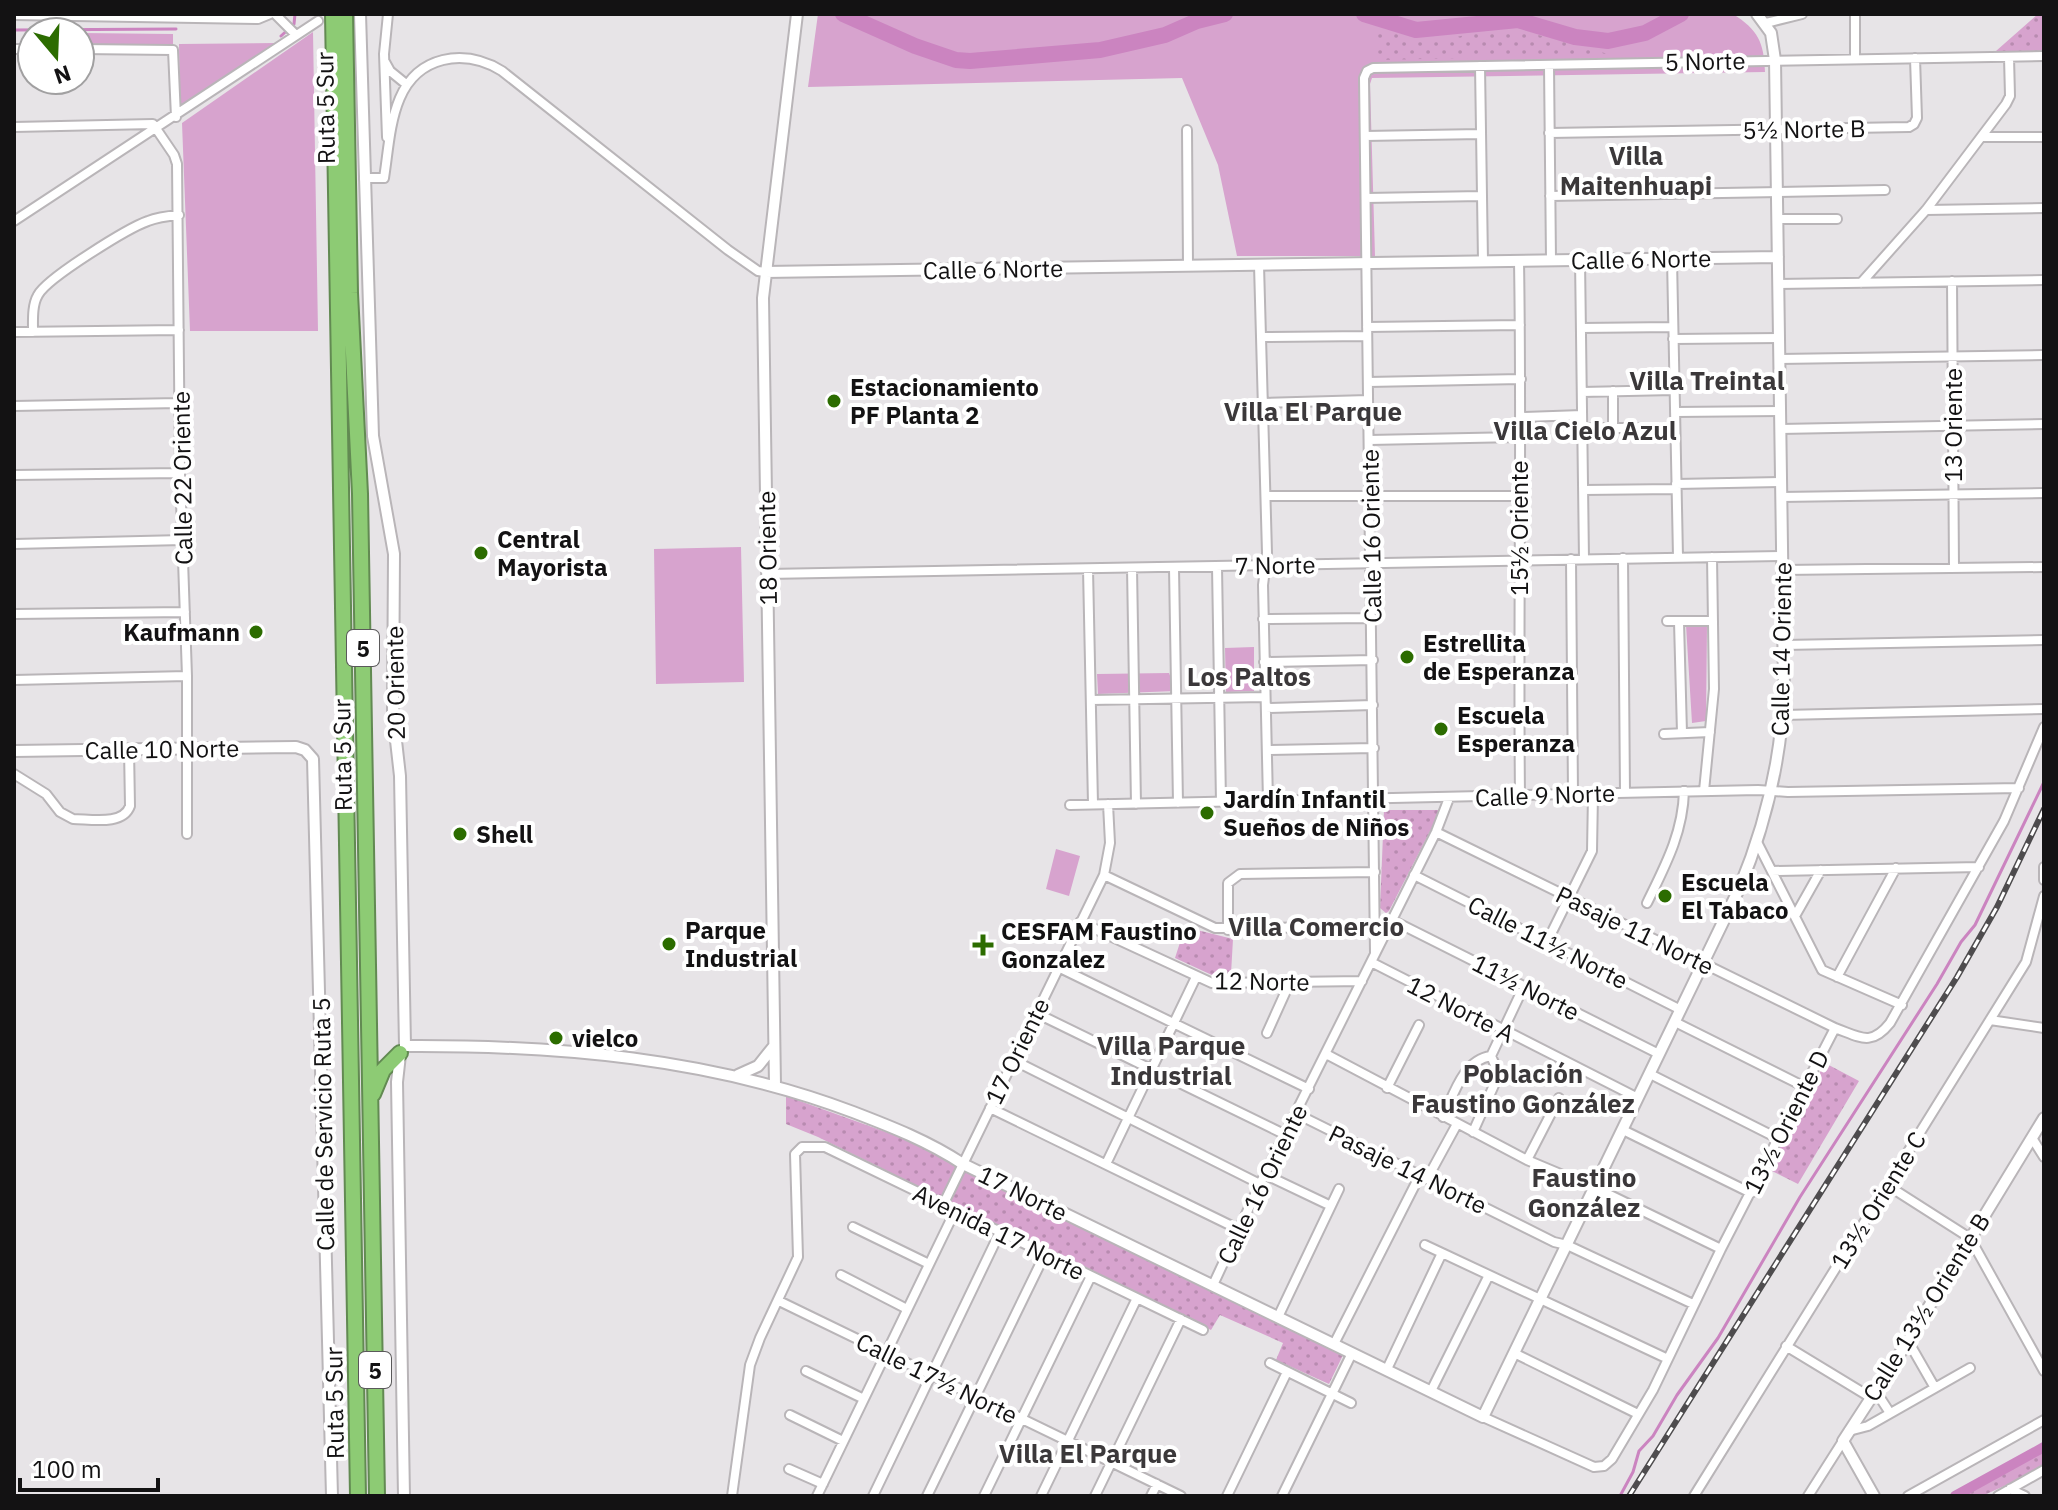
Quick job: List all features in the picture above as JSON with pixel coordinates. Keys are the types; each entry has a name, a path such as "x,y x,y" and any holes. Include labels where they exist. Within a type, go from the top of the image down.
{"highway":[{"name":"Ruta 5 Sur","path":"345,14 350,293 360,509 377,1496"},
{"name":"Ruta 5 Sur","path":"327,16 333,31 358,1496"},
{"path":"370,1102 383,1070 403,1050"}],"street":[{"path":"14,15 180,15 258,19 272,14 292,30"},
{"name":"20 Oriente","path":"360,14 373,436 394,554 393,714 400,776 403,1050"},
{"path":"388,14 384,61 388,155"},
{"path":"1757,14 1766,23 1802,14"},
{"path":"1855,14 1855,59"},
{"path":"14,221 176,117 292,30 327,16"},
{"name":"18 Oriente","path":"775,1085 763,312 765,272 797,16"},
{"name":"Calle 14 Oriente","path":"1483,1417 1739,889 1757,842 1771,791 1783,715 1784,645 1775,60 1766,23"},
{"path":"96,49 168,48 175,53 176,117"},
{"name":"5 Norte","path":"1367,71 1373,68 2044,56"},
{"path":"1861,283 1926,210 2009,100 2009,57"},
{"path":"364,178 384,178 399,99 406,84 418,73 438,61 465,58 491,64 728,250 758,271 765,272"},
{"name":"5½ Norte B","path":"1549,133 1909,127 1917,118 1915,58"},
{"path":"384,61 390,71 406,84"},
{"path":"1549,65 1551,260"},
{"path":"1480,66 1483,261"},
{"name":"Calle 16 Oriente","path":"1367,71 1364,78 1375,799 1373,958"},
{"path":"14,127 151,123 158,128"},
{"name":"Calle 22 Oriente","path":"158,128 176,159 179,215 179,403 187,676 187,834"},
{"path":"1187,130 1188,266"},
{"path":"1365,136 1481,134"},
{"path":"1983,137 2044,137"},
{"path":"1550,196 1885,190"},
{"path":"1366,198 1482,196"},
{"path":"1926,210 2044,208"},
{"path":"33,332 33,309 37,296 47,283 129,230 147,221 179,215"},
{"path":"1777,219 1837,219"},
{"name":"Calle 6 Norte","path":"765,272 1778,257"},
{"path":"1672,259 1678,557"},
{"path":"1580,260 1584,559"},
{"name":"15½ Oriente","path":"1519,261 1520,796"},
{"path":"1259,265 1266,496 1263,619 1268,801"},
{"path":"1778,284 2044,280"},
{"name":"13 Oriente","path":"1952,281 1954,568"},
{"path":"1261,337 1520,325"},
{"path":"1581,328 1673,327"},
{"path":"14,332 179,330"},
{"path":"1673,339 1779,338"},
{"path":"1779,359 2044,355"},
{"path":"1368,382 1521,379"},
{"path":"1582,392 1674,390"},
{"path":"1613,391 1613,428"},
{"path":"1263,403 1368,400"},
{"path":"14,406 179,403"},
{"path":"1675,412 1780,411"},
{"path":"1521,417 1582,415"},
{"path":"1780,429 2044,424"},
{"path":"1582,428 1675,428"},
{"path":"1369,440 1519,437"},
{"path":"14,475 180,473"},
{"path":"1583,490 1781,482"},
{"path":"1781,497 2044,493"},
{"path":"1266,496 1519,496"},
{"path":"14,544 183,540"},
{"name":"7 Norte","path":"767,574 1782,556"},
{"path":"1704,791 1714,689 1712,557"},
{"path":"1623,558 1625,793"},
{"path":"1571,559 1573,794"},
{"path":"1217,567 1221,802"},
{"path":"1783,570 2044,567"},
{"path":"1132,568 1136,804"},
{"path":"1174,568 1178,803"},
{"path":"1088,569 1093,804"},
{"path":"14,614 185,612"},
{"path":"1263,619 1372,618"},
{"path":"1667,621 1713,621"},
{"path":"1679,622 1682,733"},
{"path":"1784,645 2044,640"},
{"path":"1264,662 1373,660"},
{"path":"14,680 187,676"},
{"path":"1091,700 1265,697"},
{"path":"1266,708 1373,705"},
{"path":"1783,715 2044,709"},
{"name":"13½ Oriente D","path":"1604,1466 1612,1459 1668,1359 1693,1304 1835,1028 1866,1039 1883,1033 1902,1005 1979,867 2019,788 2044,727"},
{"path":"1664,734 1710,732"},
{"name":"Calle 10 Norte","path":"14,751 296,747 309,753"},
{"path":"1267,750 1374,748"},
{"path":"14,774 46,794 65,816 73,819 120,818 128,813 130,806 129,749"},
{"name":"Calle de Servicio Ruta 5","path":"309,753 314,767 332,1496"},
{"name":"Calle 9 Norte","path":"1070,805 1684,791 2019,788"},
{"path":"1647,903 1681,827 1684,791"},
{"path":"1547,942 1592,851 1593,794"},
{"name":"Calle 16 Oriente","path":"1213,1285 1260,1184 1436,832 1449,798"},
{"name":"17 Oriente","path":"943,1205 1104,875 1110,843 1108,804"},
{"name":"Pasaje 11 Norte","path":"1436,832 1835,1028"},
{"path":"1757,842 1822,970 1902,1005"},
{"path":"1772,871 1979,867"},
{"path":"2043,879 2044,867"},
{"path":"1837,977 1896,868"},
{"path":"1795,916 1821,870"},
{"path":"1228,930 1228,883 1240,874 1375,872"},
{"path":"1104,875 1203,924 1228,930 1375,927"},
{"name":"Calle 11½ Norte","path":"1414,875 1681,1010"},
{"name":"13½ Oriente C","path":"1694,1496 2030,953 2044,896"},
{"name":"11½ Norte","path":"1392,920 1659,1054"},
{"name":"12 Norte","path":"1080,922 1217,984 1362,981"},
{"name":"12 Norte A","path":"1373,958 1502,1030 1638,1098"},
{"path":"1058,967 1309,1089"},
{"path":"1106,1164 1196,977"},
{"path":"1267,1033 1290,982"},
{"path":"1473,1132 1499,1074 1491,1056 1524,986"},
{"path":"1036,1013 1286,1135"},
{"path":"1990,1020 2044,1028"},
{"path":"1675,1022 1805,1087"},
{"path":"1387,1088 1419,1025"},
{"path":"735,1076 758,1066 775,1044"},
{"path":"403,1050 397,1082 404,1496"},
{"name":"17 Norte","path":"403,1050 571,1051 619,1056 775,1085 919,1138 963,1164 1483,1417 1594,1467 1604,1466"},
{"path":"1326,1054 1527,1160 1608,1194 1721,1249"},
{"path":"1443,1117 1470,1063 1491,1056"},
{"path":"1013,1060 1260,1184"},
{"path":"1650,1074 1779,1139"},
{"path":"1527,1160 1559,1098"},
{"path":"990,1108 1240,1230"},
{"name":"Pasaje 14 Norte","path":"1297,1114 1554,1242 1567,1245 1693,1304"},
{"name":"Calle 13½ Oriente B","path":"1808,1496 1908,1341 2044,1118"},
{"path":"1334,1344 1423,1177 1457,1124"},
{"path":"1623,1130 1751,1193"},
{"path":"2032,1138 2044,1157"},
{"name":"Avenida 17 Norte","path":"779,1301 799,1250 795,1154 802,1147 825,1147 1203,1330"},
{"path":"1266,1175 1329,1205"},
{"path":"1887,1185 1970,1238 2044,1371"},
{"path":"1278,1317 1339,1189"},
{"path":"817,1496 955,1211"},
{"path":"853,1227 929,1264"},
{"path":"873,1496 1000,1232"},
{"path":"1425,1245 1668,1359"},
{"path":"1387,1369 1442,1253"},
{"path":"927,1496 1045,1254"},
{"path":"841,1275 907,1309"},
{"path":"1431,1391 1489,1275"},
{"path":"984,1496 1091,1276"},
{"path":"1041,1496 1137,1298"},
{"path":"732,1496 750,1365 779,1301"},
{"name":"Calle 17½ Norte","path":"779,1301 1181,1496"},
{"path":"1095,1496 1181,1319"},
{"path":"1908,1341 1935,1388"},
{"path":"1786,1346 1873,1394 1890,1413"},
{"path":"1282,1496 1352,1353"},
{"path":"1514,1353 1638,1414"},
{"path":"1270,1363 1351,1403"},
{"path":"1874,1496 1846,1436 1970,1368"},
{"path":"806,1371 864,1399"},
{"path":"1227,1496 1287,1372"},
{"path":"790,1415 843,1441"},
{"path":"1908,1496 2044,1420"},
{"path":"789,1469 823,1484"},
{"path":"1998,1496 2044,1470"},
{"path":"1151,1496 1157,1484"},
{"path":"2010,1489 2025,1496"}],"shaded area":[{"path":"818,14 1733,14 1758,38 1765,72 1372,78 1375,256 1237,256 1218,165 1182,78 808,87"},
{"path":"2038,14 2044,14 2044,51 1996,51"},
{"path":"1376,27 1408,38 1450,38 1488,31 1527,32 1612,55 1378,60"},
{"path":"313,32 318,331 190,331 182,123"},
{"path":"96,33 173,34 173,45 96,46"},
{"path":"277,43 180,108 179,44"},
{"path":"741,547 744,682 656,684 654,549"},
{"path":"1686,625 1707,625 1706,721 1692,723"},
{"path":"1254,647 1254,691 1226,692 1225,648"},
{"path":"1169,673 1176,691 1098,694 1097,674"},
{"path":"1384,810 1441,810 1386,913 1380,908"},
{"path":"1056,849 1080,856 1069,896 1046,889"},
{"path":"1185,927 1233,939 1231,974 1214,976 1175,958"},
{"path":"1825,1063 1859,1081 1798,1184 1768,1169"},
{"path":"786,1096 922,1145 1343,1355 1329,1384 1276,1360 1283,1343 1220,1315 1211,1330 786,1124"},
{"path":"2044,1448 2044,1468 1982,1496 1957,1496"}],"waterway":[{"path":"281,36 294,24 295,14"},
{"path":"843,14 915,46 956,60 970,61 1100,50 1165,35 1197,21 1225,14"},
{"path":"1364,14 1416,30 1518,20 1575,37 1608,41 1645,33 1681,14"},
{"path":"14,30 176,29"},
{"path":"1620,1496 1633,1472 1639,1451 1653,1436 1677,1395 1718,1338 1800,1197 1961,942 1975,925 2044,782"},
{"path":"1955,1496 2044,1447"}],"railway":[{"path":"1629,1496 1957,977 1997,907 2044,809"}],"place":[{"name":"Estacionamiento PF Planta 2","path":"834,401"},
{"name":"Central Mayorista","path":"481,553"},
{"name":"Kaufmann","path":"256,632"},
{"name":"Estrellita de Esperanza","path":"1407,657"},
{"name":"Escuela Esperanza","path":"1441,729"},
{"name":"Jardín Infantil Sueños de Niños","path":"1207,813"},
{"name":"Shell","path":"460,834"},
{"name":"Escuela El Tabaco","path":"1665,896"},
{"name":"Parque Industrial","path":"669,944"},
{"name":"CESFAM Faustino Gonzalez","path":"983,945"},
{"name":"vielco","path":"556,1038"}],"district":[{"name":"Villa Maitenhuapi","path":"1636,170"},
{"name":"Villa Treintal","path":"1707,380"},
{"name":"Villa El Parque","path":"1313,411"},
{"name":"Villa Cielo Azul","path":"1585,430"},
{"name":"Los Paltos","path":"1249,676"},
{"name":"Villa Comercio","path":"1316,926"},
{"name":"Villa Parque Industrial","path":"1171,1060"},
{"name":"Población Faustino González","path":"1523,1088"},
{"name":"Faustino González","path":"1584,1192"},
{"name":"Villa El Parque","path":"1088,1453"}]}
